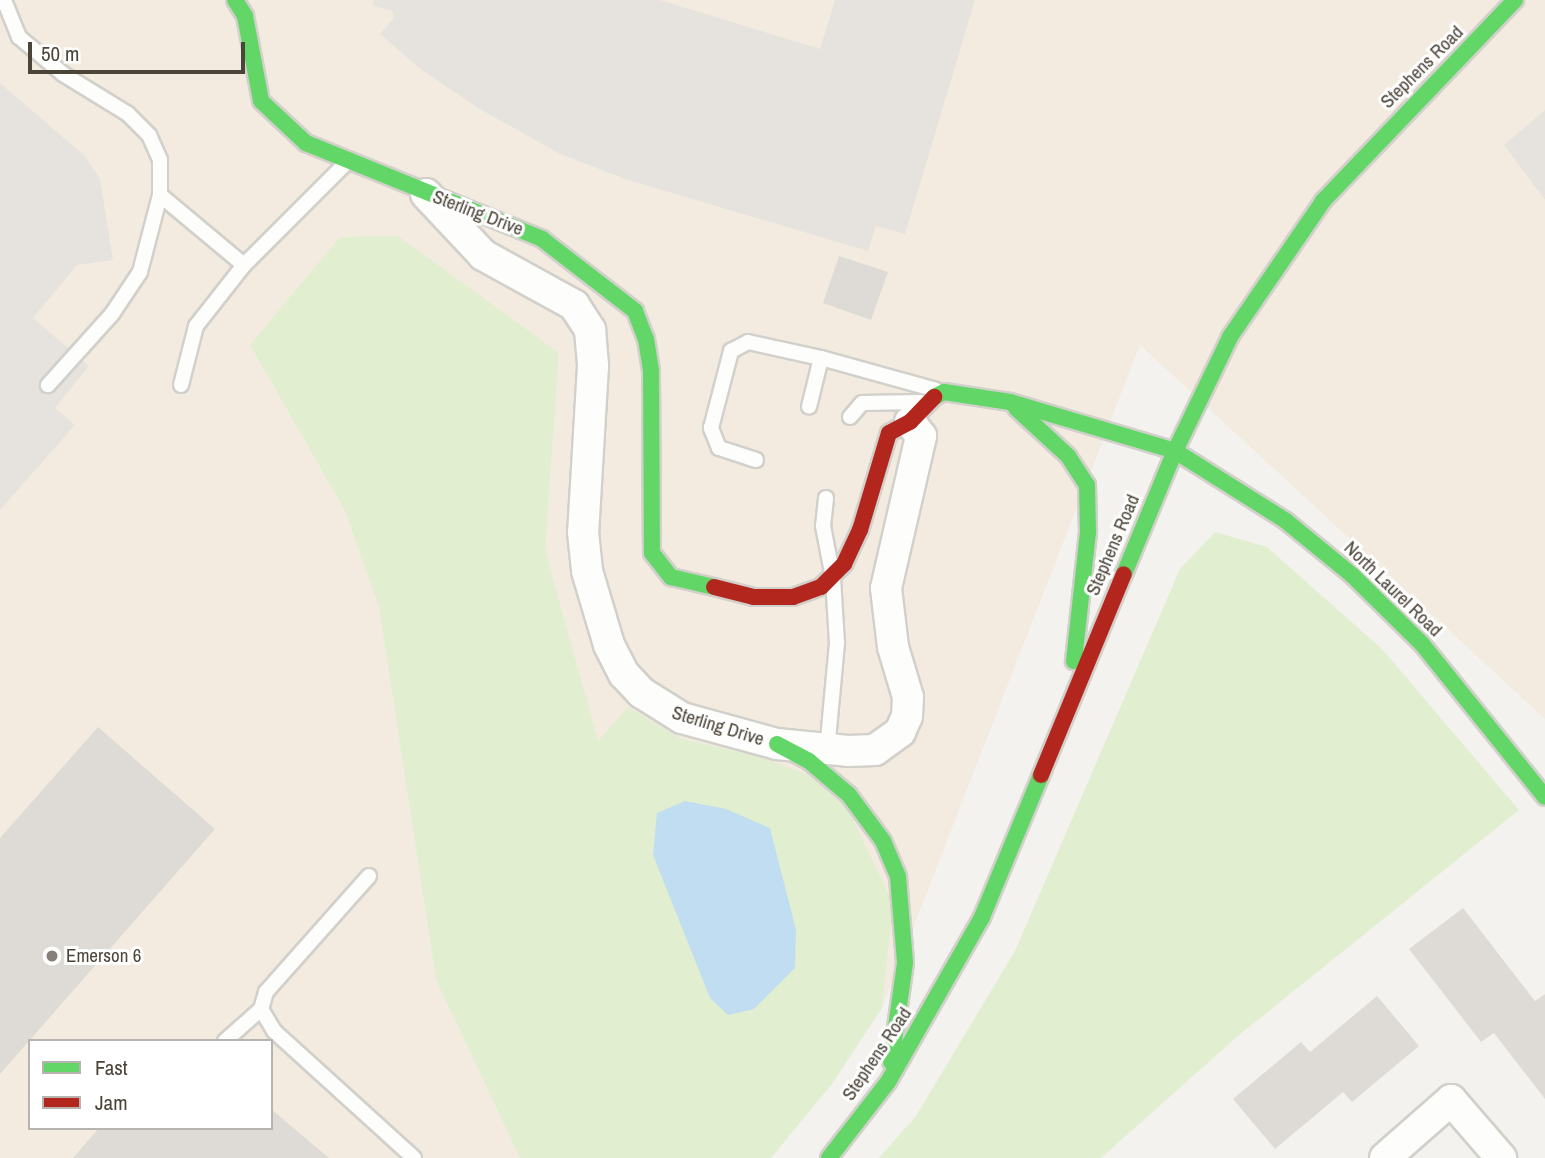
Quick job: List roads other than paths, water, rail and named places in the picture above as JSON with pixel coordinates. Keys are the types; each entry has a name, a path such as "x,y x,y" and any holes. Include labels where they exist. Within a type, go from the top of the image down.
{"street":[{"name":"Sterling Drive","path":"235,0 245,16 261,101 306,143 347,162 542,239 635,311 646,340 651,372 650,536 652,553 662,571 736,595 775,598 807,594 833,578"},
{"name":"Stephens Road","path":"829,1158 888,1082 982,917 1175,451 1230,337 1323,201 1515,0"},
{"name":"Sterling Drive","path":"424,192 483,255 574,305 590,330 593,366 584,553 609,645 624,674 642,693 682,718 777,744 859,752 886,745 907,716 908,697 893,647 886,588 921,436 918,412"},
{"path":"833,578 860,530 889,433 944,392 1010,402 1175,451"},
{"path":"1010,402 1068,456 1087,485 1088,532 1070,702"},
{"name":"North Laurel Road","path":"1175,451 1286,522 1352,575 1422,644 1545,797"},
{"path":"777,744 809,761 849,795 883,841 898,877 905,963 888,1082"},
{"path":"1385,1158 1451,1100 1501,1158"}],"lane":[{"path":"4,0 19,37 63,74 128,114 149,135 159,160 159,195 140,272 111,314 48,385"},
{"path":"181,385 195,326 244,265 347,162"},
{"path":"159,195 244,265"},
{"path":"756,460 719,448 711,428 731,351 748,342 821,358 944,392"},
{"path":"809,407 821,358"},
{"path":"850,417 862,402 918,412"},
{"path":"826,498 822,526 833,578 837,643 827,750"},
{"path":"227,1039 261,1009 266,992 369,876"},
{"path":"261,1009 274,1031 414,1158"}],"water":[{"path":"685,801 726,809 770,828 796,930 795,968 754,1009 728,1015 710,998 653,855 657,813"}],"place":[{"name":"Emerson 6","path":"52,956"}]}
